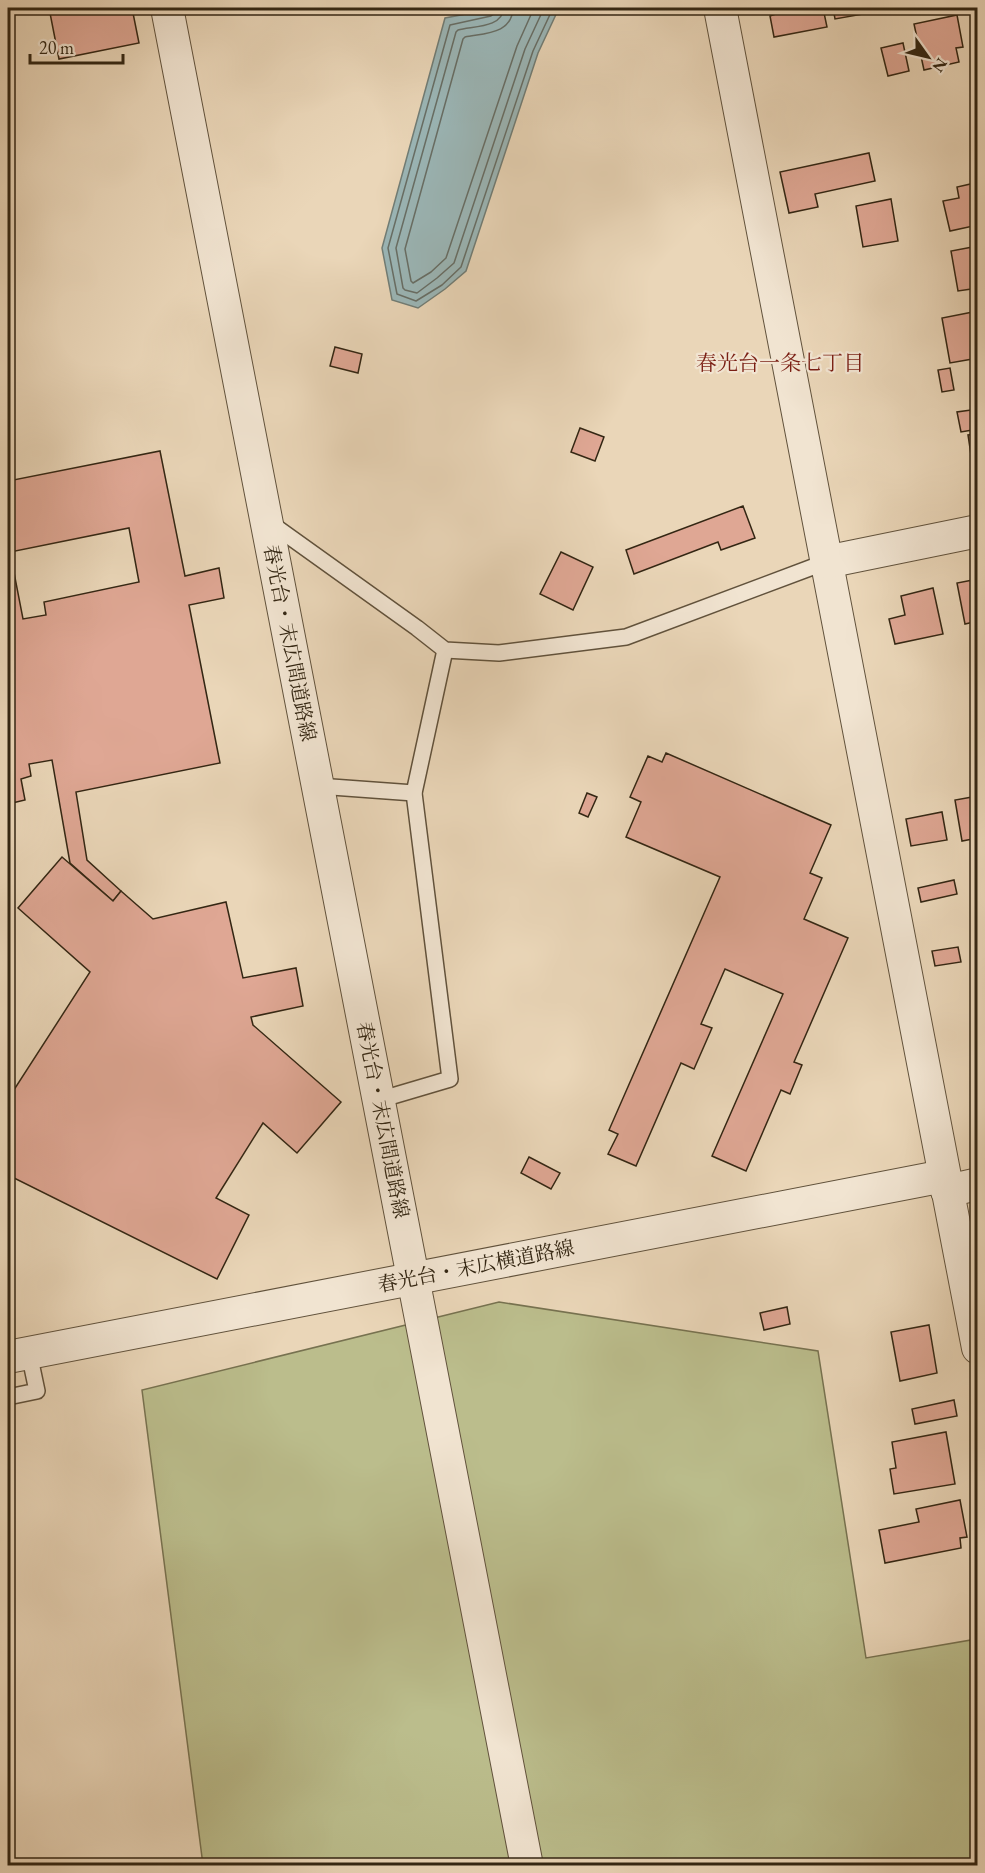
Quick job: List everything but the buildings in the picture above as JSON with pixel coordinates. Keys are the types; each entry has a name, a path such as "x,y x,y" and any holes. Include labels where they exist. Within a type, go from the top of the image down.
{"street":[{"name":"春光台・末広間道路線","path":"171,8 266,520 527,1866"},
{"path":"720,8 978,1348"},
{"path":"826,562 978,531"},
{"name":"春光台・末広横道路線","path":"18,1355 413,1278 945,1183 978,1184"}],"lane":[{"path":"266,520 445,650 499,653 626,637 826,562"},
{"path":"379,1100 450,1079 414,793 445,650"},
{"path":"318,786 414,793"},
{"path":"8,1397 37,1391 18,1355"}],"green space":[{"path":"499,1302 818,1351 866,1658 977,1639 977,1865 203,1865 142,1390"}],"water":[{"path":"559,8 538,53 466,271 418,308 392,300 382,248 445,18 482,11"}],"district":[{"name":"春光台一条七丁目","path":"780,363"}]}
